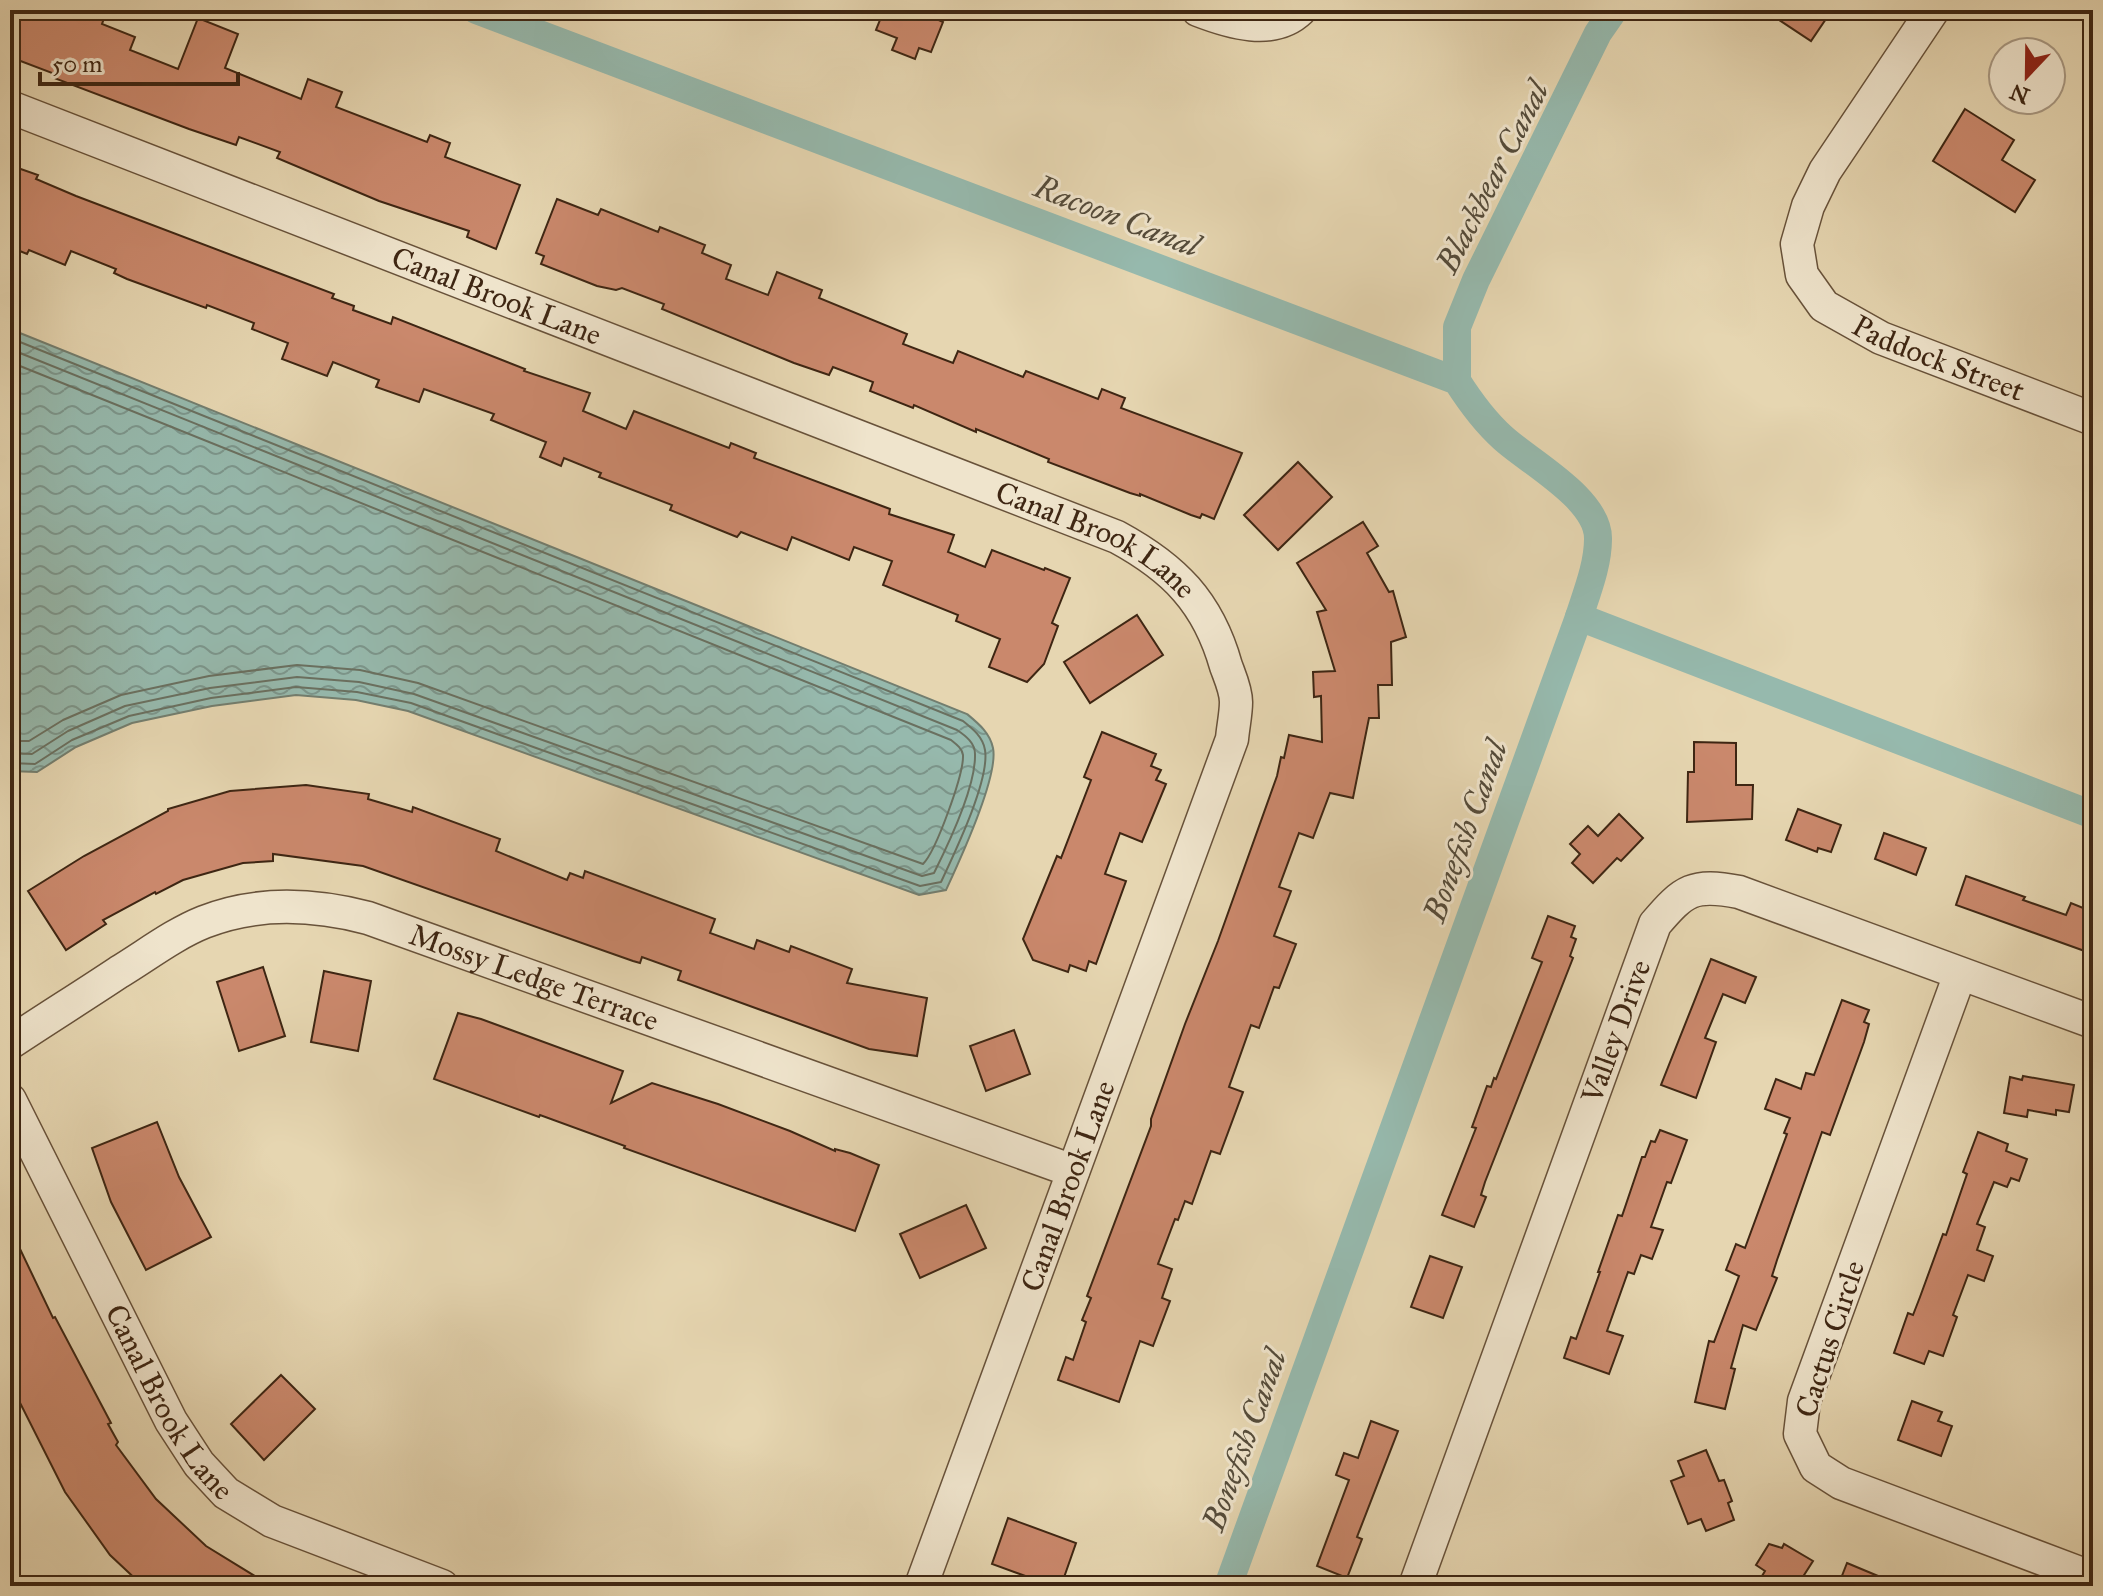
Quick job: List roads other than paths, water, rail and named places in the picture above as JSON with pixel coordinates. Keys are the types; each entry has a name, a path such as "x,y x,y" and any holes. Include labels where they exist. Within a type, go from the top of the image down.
{"street":[{"path":"1198,10 1220,18 1262,25 1295,15"},
{"name":"Paddock Street","path":"1933,10 1825,171 1808,206 1797,244 1802,275 1824,306 1881,338 2093,419"},
{"name":"Canal Brook Lane","path":"10,107 1117,537 1152,557 1187,588 1201,606 1222,651 1236,699 1232,739 921,1586"},
{"name":"Valley Drive","path":"1415,1586 1655,924 1679,895 1710,886 1739,892 2093,1022"},
{"name":"Mossy Ledge Terrace","path":"10,1043 175,937 205,922 273,907 337,910 368,918 1073,1171"},
{"name":"Cactus Circle","path":"1960,974 1804,1401 1800,1434 1816,1467 1841,1483 2093,1578"},
{"name":"Canal Brook Lane","path":"10,1100 171,1421 199,1464 226,1493 272,1521 442,1586"}],"water":[{"path":"10,329 967,714 989,738 993,761 977,819 946,890 919,895 408,711 356,700 296,695 212,706 132,723 76,747 37,772 10,771"}],"waterway":[{"name":"Racoon Canal","path":"476,10 1457,381 1490,425 1561,482 1587,510 1595,524 1598,539 1596,559 1579,617"},
{"name":"Blackbear Canal","path":"1457,381 1457,327 1476,280 1598,33 1614,10"},
{"name":"Bonefish Canal","path":"1228,1586 1579,617 2093,815"}]}
